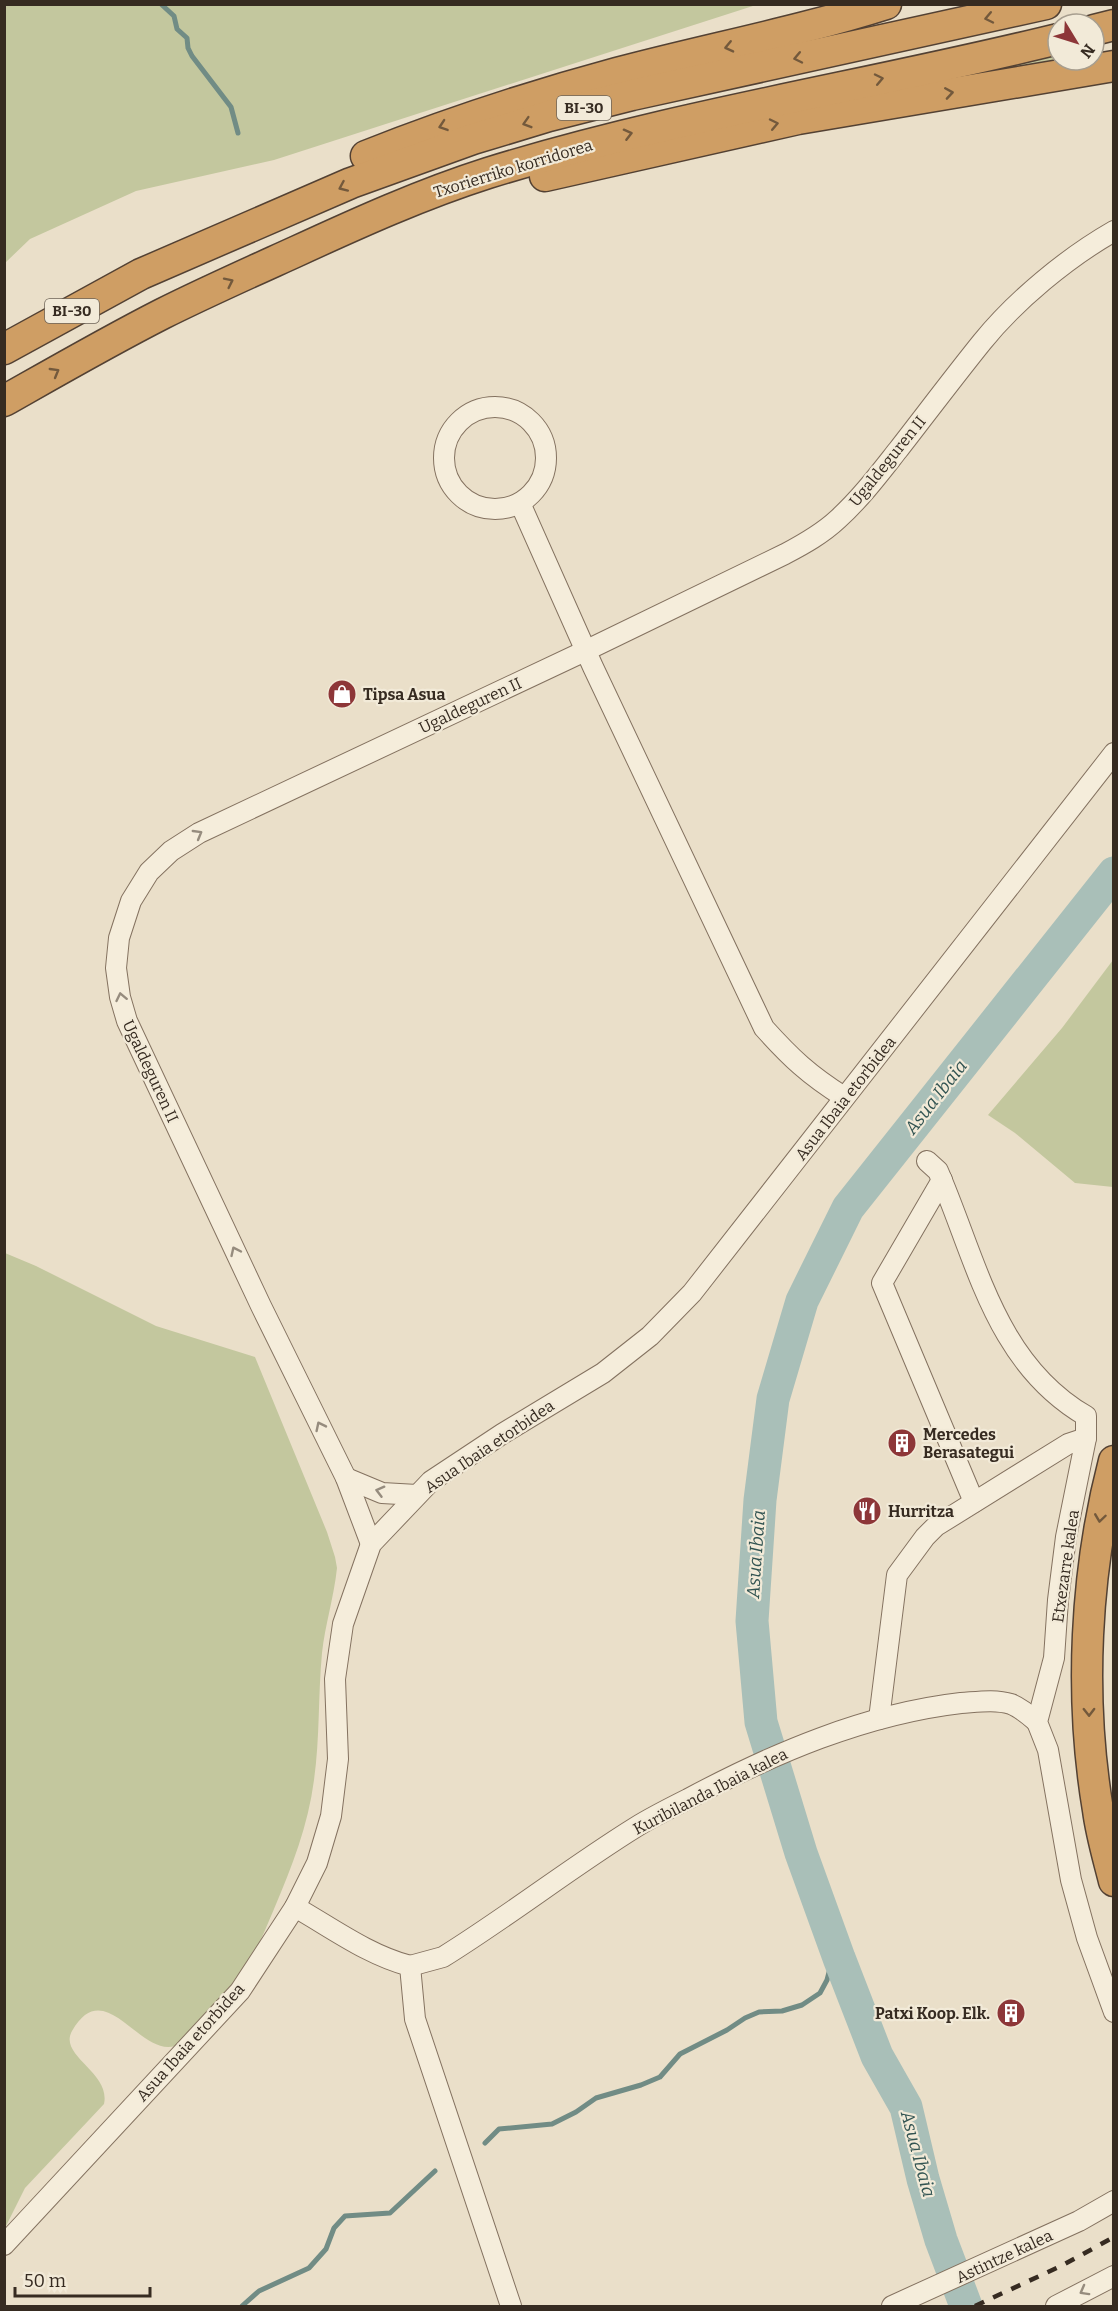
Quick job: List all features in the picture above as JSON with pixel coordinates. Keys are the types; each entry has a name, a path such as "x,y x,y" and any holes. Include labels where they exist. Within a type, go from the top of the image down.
{"highway":[{"path":"141,274 242,213 335,168 436,128 572,85 797,30 886,4"},
{"name":"BI-30","path":"4,349 141,274 351,183 473,139 549,116 1046,4"},
{"name":"Txorierriko korridorea","path":"4,401 161,315 334,234 442,189 559,152 771,101 1046,42"},
{"path":"334,234 515,183 729,134 868,106 1113,66"},
{"path":"1113,1461 1102,1506 1092,1575 1088,1641 1089,1745 1098,1811 1113,1881"}],"street":[{"name":"Ugaldeguren II","path":"371,1544 346,1478 261,1305 127,1021 116,968 124,918 131,901 149,872 171,851 199,833 585,651 814,538 837,520 863,494 983,340 1044,281 1113,231"},
{"path":"490,407 508,408 524,415 537,427 545,443 547,460 543,477 534,492 520,503 505,509 489,509 473,505 460,496 450,483 445,468 444,452 449,436 459,422 473,411 490,407"},
{"path":"520,503 585,651 764,1028 813,1078 844,1097"},
{"name":"Asua Ibaia etorbidea","path":"4,2245 240,1991 295,1907 317,1863 331,1816 338,1759 335,1679 341,1635 343,1623 371,1544 431,1481 502,1434 603,1373 650,1336 692,1293 1113,753"},
{"name":"Etxezarre kalea","path":"927,1161 938,1171 980,1281 1003,1329 1031,1372 1046,1388 1058,1399 1086,1416 1086,1438 1066,1537 1054,1658 1037,1722"},
{"path":"942,1180 882,1283 974,1502"},
{"path":"879,1719 897,1575 936,1526 1068,1444 1086,1438"},
{"path":"346,1478 382,1493 417,1495"},
{"name":"Kuribilanda Ibaia kalea","path":"410,1966 443,1957 636,1827 756,1765 802,1746 879,1719 933,1706 990,1701 1010,1704 1037,1722"},
{"path":"1037,1722 1048,1750 1071,1880 1087,1938 1113,2012"},
{"path":"295,1907 373,1953 410,1966 415,2019 512,2307"},
{"name":"Astintze kalea","path":"892,2307 1079,2221 1113,2201"},
{"path":"1056,2307 1113,2276"}],"green space":[{"path":"5,4 756,5 274,160 136,191 30,239 5,263"},
{"path":"1046,56 1046,63 979,74"},
{"path":"1113,960 1113,1187 1075,1183 1015,1133 988,1115 1062,1028"},
{"path":"5,1253 156,1326 255,1357 327,1532 337,1568 322,1653 316,1764 308,1814 287,1877 252,1958 230,1994 188,2037 175,2046 162,2046 148,2040 110,2013 97,2010 84,2015 72,2031 70,2040 78,2057 100,2083 104,2093 104,2104 25,2188 5,2228"}],"waterway":[{"path":"161,4 174,16 177,29 187,38 192,56 231,107 238,133"},
{"name":"Asua Ibaia","path":"966,2306 941,2240 923,2179 906,2107 877,2056 839,1958 801,1853 761,1722 752,1621 760,1500 773,1399 802,1301 848,1208 1114,873"},
{"path":"485,2143 499,2129 552,2124 576,2112 596,2098 660,2077 680,2054 745,2018 759,2012 782,2011 802,2005 820,1993 827,1980 836,1946"},
{"path":"242,2306 259,2291 309,2268 326,2249 334,2228 345,2216 390,2213 435,2171"}],"railway":[{"path":"975,2306 1063,2265 1114,2237"}],"place":[{"name":"Tipsa Asua","path":"342,694"},
{"name":"Mercedes Berasategui","path":"902,1443"},
{"name":"Hurritza","path":"867,1511"},
{"name":"Patxi Koop. Elk.","path":"1011,2013"}]}
